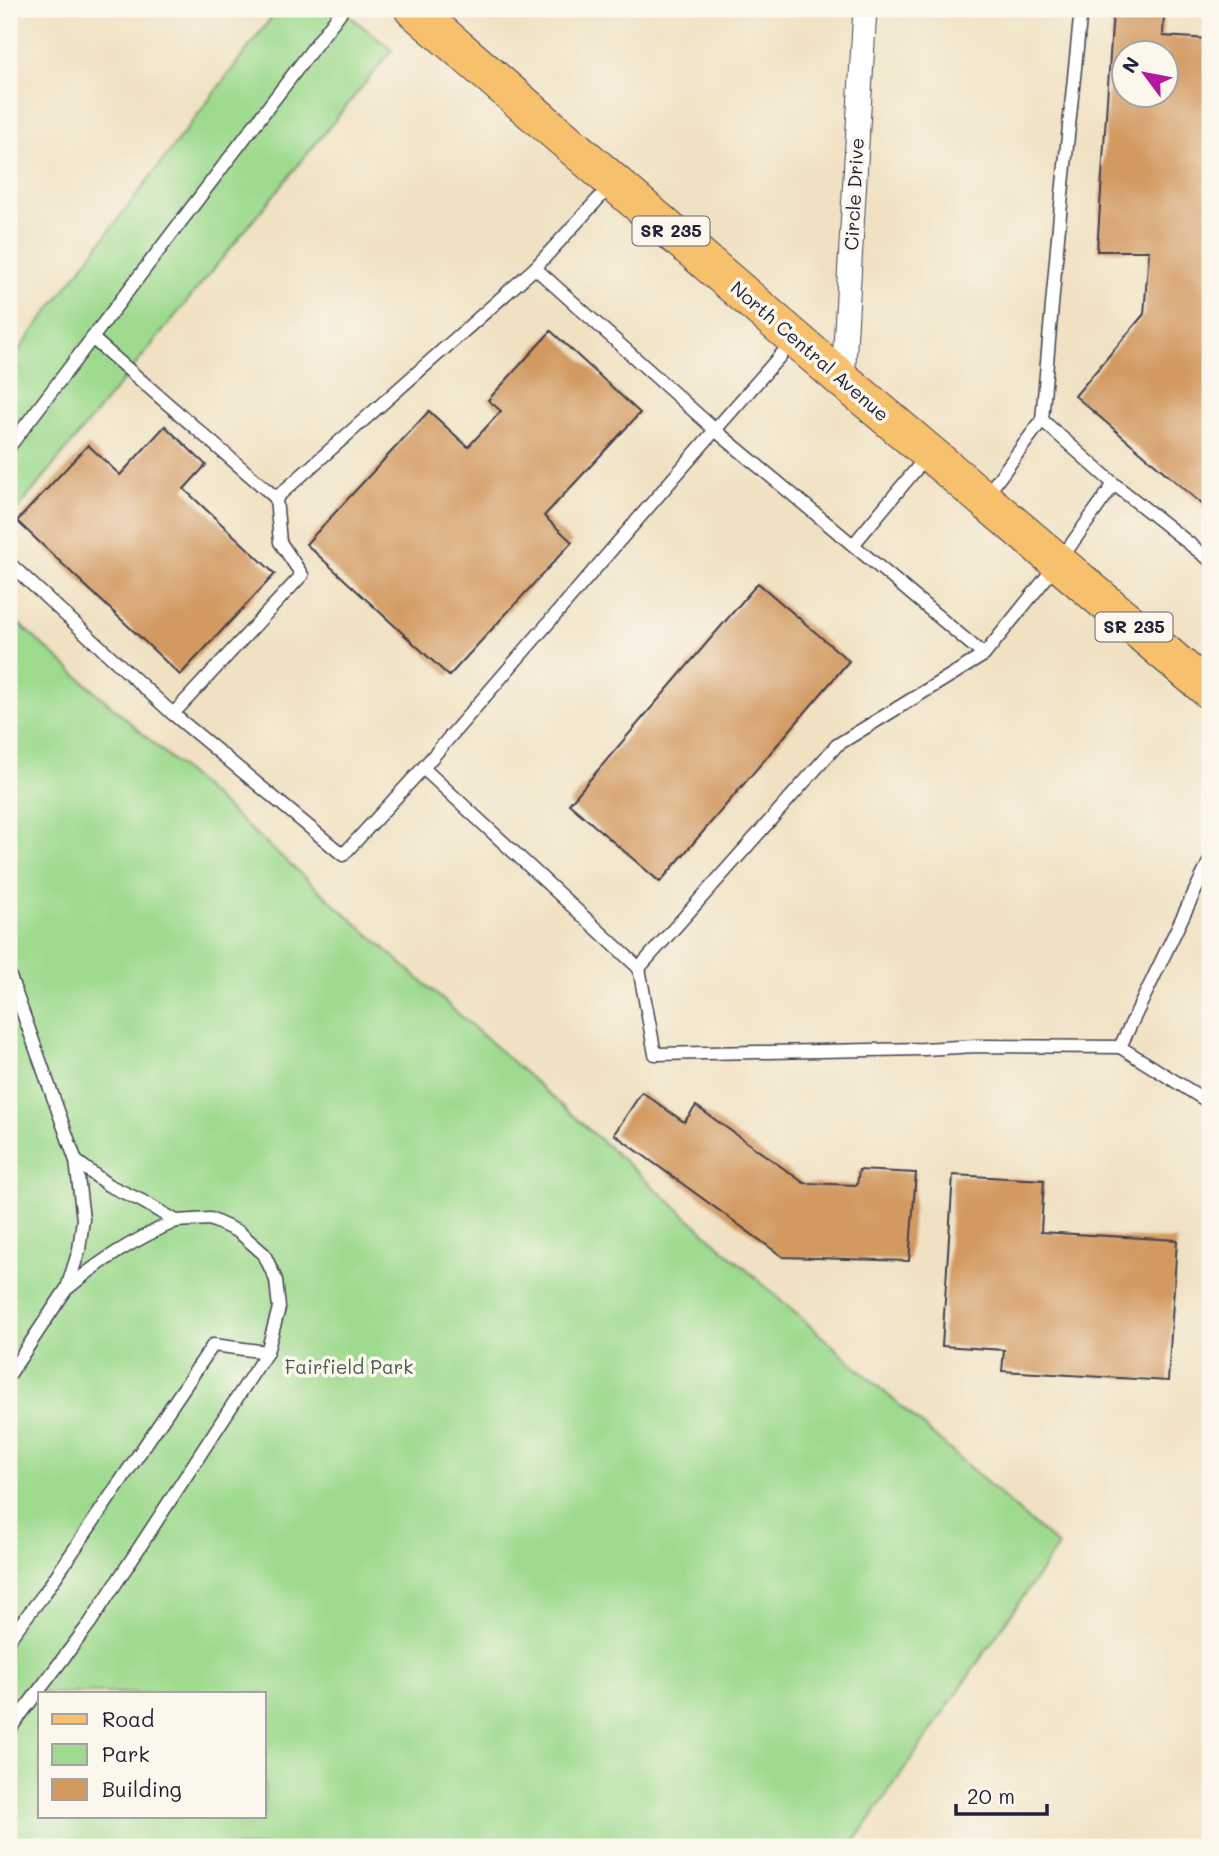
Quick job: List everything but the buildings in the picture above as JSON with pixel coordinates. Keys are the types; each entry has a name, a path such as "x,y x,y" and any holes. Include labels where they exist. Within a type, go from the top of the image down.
{"main road":[{"name":"North Central Avenue","path":"413,9 843,380 1210,691"}],"street":[{"name":"Circle Drive","path":"843,380 864,9"}],"lane":[{"path":"9,447 343,9"},
{"path":"984,499 1042,420 1081,9"},
{"path":"276,498 535,268 614,182"},
{"path":"535,268 715,430 984,655"},
{"path":"92,338 276,498 280,542 302,575 173,714"},
{"path":"9,563 173,714 343,855 423,768 795,338"},
{"path":"1042,420 1114,484 1210,560"},
{"path":"853,545 929,453"},
{"path":"639,968 837,745 984,655 1058,563 1114,484"},
{"path":"423,768 639,968 655,1054 975,1046 1120,1047 1210,1103"},
{"path":"1120,1047 1210,860"},
{"path":"9,974 76,1161 83,1219 79,1250 67,1288 9,1375"},
{"path":"76,1161 108,1185 176,1221"},
{"path":"9,1730 90,1623 267,1352 279,1308 276,1280 264,1254 239,1232 210,1219 176,1221 141,1237 100,1262 67,1288"},
{"path":"9,1639 44,1594 213,1345 267,1352"}],"green space":[{"path":"278,9 341,9 392,50 9,520 9,363"},
{"name":"Fairfield Park","path":"9,615 1058,1546 851,1847 9,1847"}]}
